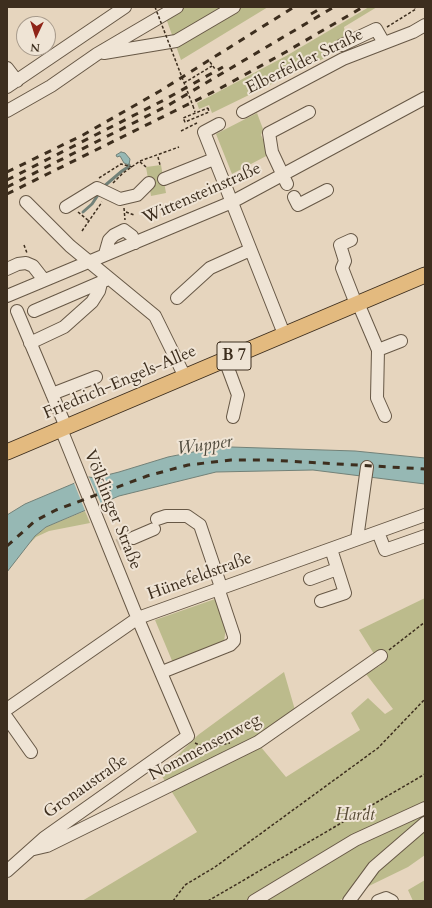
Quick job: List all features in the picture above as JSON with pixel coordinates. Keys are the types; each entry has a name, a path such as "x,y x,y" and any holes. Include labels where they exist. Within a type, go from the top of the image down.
{"main road":[{"name":"Friedrich-Engels-Allee","path":"7,452 425,275"}],"street":[{"path":"7,68 12,84 125,7"},
{"path":"7,111 51,86 97,54 177,7"},
{"path":"97,54 176,41 234,7"},
{"name":"Elberfelder Straße","path":"243,112 343,59 383,41 413,32 425,25"},
{"path":"342,45 376,30 383,41"},
{"name":"Wittensteinstraße","path":"7,296 285,179 425,98"},
{"path":"285,179 272,152 269,133 309,112"},
{"path":"219,124 204,132 284,334"},
{"path":"164,179 214,159"},
{"path":"66,207 102,190 120,199 136,195 149,183"},
{"path":"294,197 298,205 327,190"},
{"path":"26,202 88,262 105,281 155,316 185,376"},
{"path":"351,240 340,245 345,261 342,268 378,350 377,398 385,416"},
{"path":"177,298 210,268 250,250"},
{"path":"7,269 18,264 26,263 33,266 44,280"},
{"path":"34,311 105,281"},
{"path":"30,343 64,327 92,302 105,281"},
{"name":"Völklinger Straße","path":"17,311 52,394 63,428 98,520 114,546 138,618 188,736"},
{"path":"378,350 401,341"},
{"path":"224,360 238,395 233,417"},
{"path":"52,394 96,377"},
{"path":"357,539 367,467"},
{"name":"Hünefeldstraße","path":"7,709 138,618 425,515"},
{"path":"133,538 166,516 187,516 200,525 234,636 234,641 230,645 162,672"},
{"path":"378,532 385,550 425,536"},
{"path":"321,601 345,593 330,548"},
{"path":"310,579 338,569"},
{"name":"Nommensenweg","path":"33,849 47,846 258,742 381,656"},
{"path":"7,718 31,752"},
{"name":"Gronaustraße","path":"7,871 13,862 33,849 44,838 188,736"},
{"path":"254,901 355,840 425,808"},
{"path":"348,901 374,868 425,823"},
{"path":"378,901 386,898 392,901"}],"path":[{"path":"155,7 196,113"},
{"path":"383,41 387,26 416,9 415,8"},
{"path":"210,62 215,69"},
{"path":"184,83 212,66"},
{"path":"208,108 209,112 198,117 185,122 183,118 208,108"},
{"path":"181,131 199,121 198,117"},
{"path":"102,190 109,187 130,166 179,147"},
{"path":"158,156 160,165"},
{"path":"140,161 146,168"},
{"path":"82,231 105,197 99,177 121,164 130,166"},
{"path":"66,207 79,213 89,221"},
{"path":"126,216 125,212 134,215"},
{"path":"381,656 425,623"},
{"path":"173,901 185,885 215,867 378,748 425,699"},
{"path":"188,736 196,743 206,748 235,743"},
{"path":"208,901 425,774"}],"green space":[{"path":"162,7 268,7 181,60"},
{"path":"369,7 377,7 344,27 345,33 340,43 327,57 212,113 209,105 199,109 197,103 286,56"},
{"path":"257,113 263,129 261,135 270,154 232,174 216,134"},
{"path":"161,165 166,193 151,196 146,167"},
{"path":"85,511 90,523 49,531 36,537 29,544 35,536 46,527"},
{"name":"Hardt","path":"425,598 425,855 408,867 338,901 82,901 197,832 160,773 198,735 284,672 295,710 260,746 286,777 360,730 351,713 368,698 385,714 393,709 366,674 381,665 359,630"},
{"path":"215,599 226,628 224,641 173,663 155,620"},
{"path":"425,880 425,901 413,901 408,890"}],"water":[{"path":"121,152 125,153 130,159 129,165 124,163 120,156 117,157 116,155"},
{"path":"231,447 355,451 425,458 425,484 313,470 216,472 119,496 46,527 35,536 7,572 7,515 25,504 89,477 95,478 119,472 168,457 203,450"}],"pier":[{"path":"89,477 102,506 86,513 74,483"}],"waterway":[{"path":"102,188 129,165"},
{"path":"83,212 92,204 100,192"}],"tunnel":[{"path":"118,545 133,538"}],"railway":[{"path":"7,172 83,135 160,91 294,7"},
{"path":"311,14 323,7"},
{"path":"7,187 167,106 334,7"},
{"path":"7,194 219,89 363,7"},
{"path":"7,180 164,100 223,67"},
{"path":"7,546 35,521 56,510 147,476 188,465 231,460 269,460 425,469"}],"water label":[{"name":"Wupper","path":"205,446"}]}
